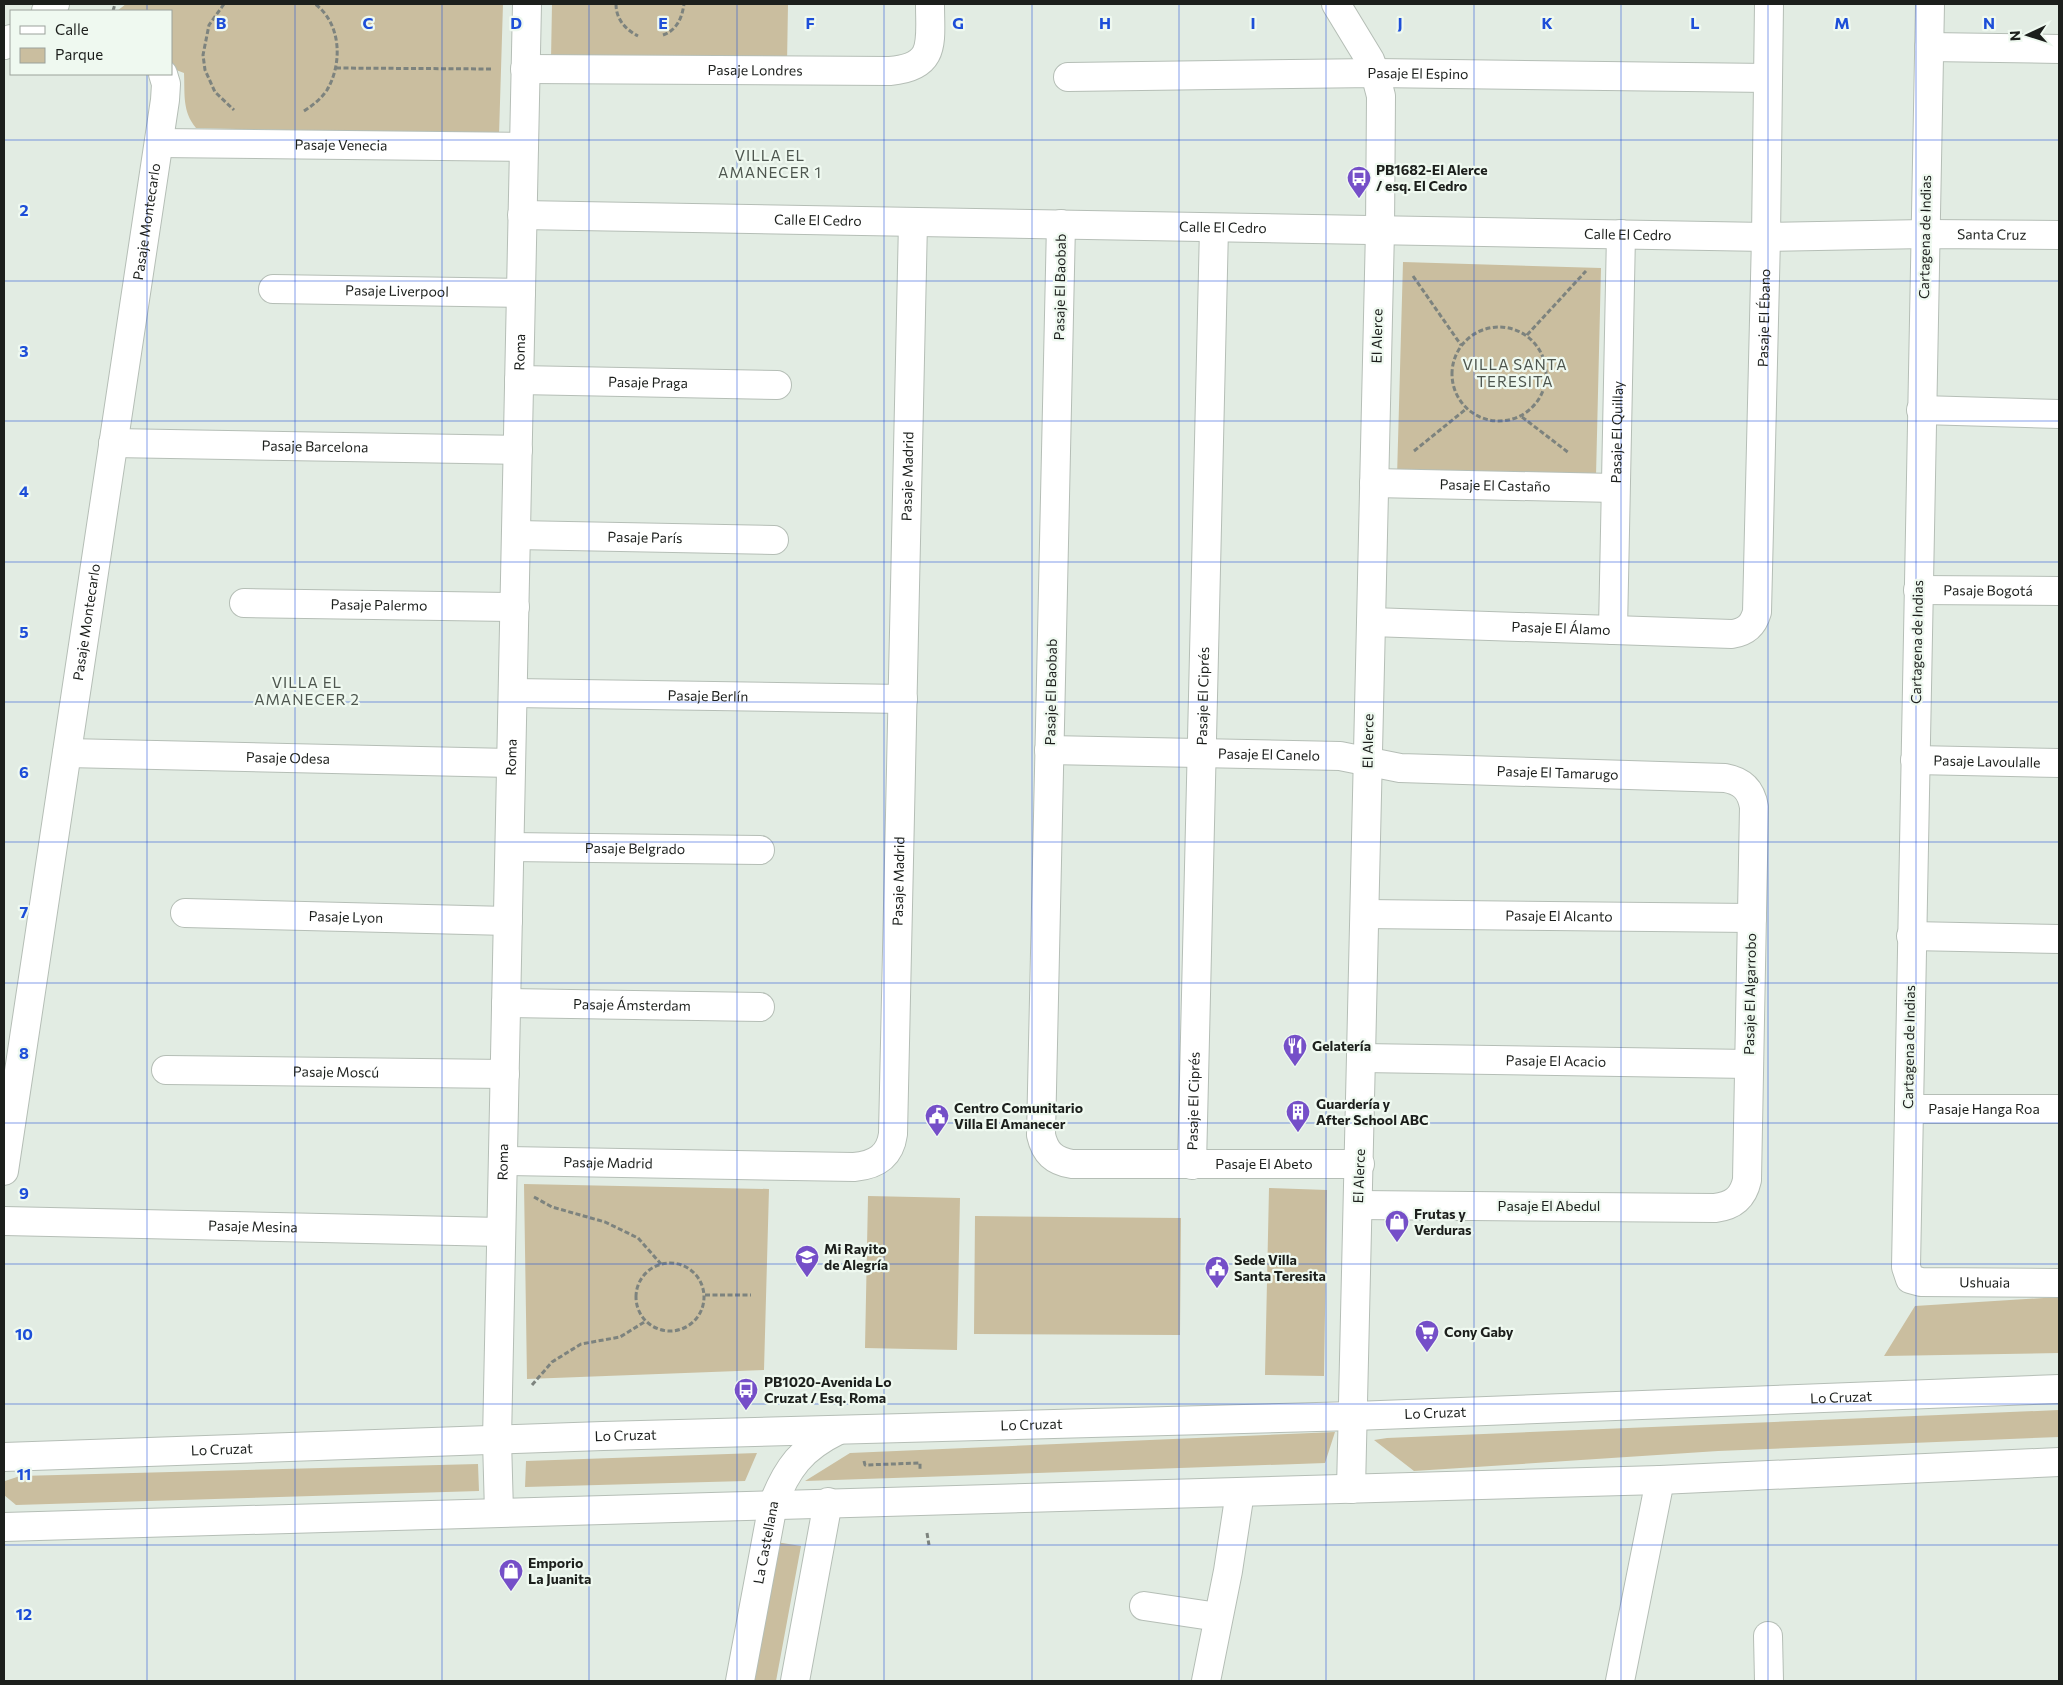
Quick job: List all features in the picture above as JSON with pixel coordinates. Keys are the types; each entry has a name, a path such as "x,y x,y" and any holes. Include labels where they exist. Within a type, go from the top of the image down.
{"street":[{"name":"Roma","path":"499,1512 497,1440 527,4"},
{"name":"Pasaje Londres","path":"526,70 890,72 904,70 920,64 925,56 930,42 930,4"},
{"name":"El Alerce","path":"1336,4 1376,73 1381,96 1380,230 1360,1164 1351,1489"},
{"name":"Pasaje El Ébano","path":"1748,628 1754,621 1757,612 1766,237 1769,4"},
{"name":"Cartagena de Indias","path":"1910,1279 1906,1267 1908,1109 1930,4"},
{"path":"1929,47 2059,49"},
{"name":"Pasaje El Espino","path":"1068,77 1376,73 1768,78"},
{"name":"Pasaje Montecarlo","path":"4,1171 158,144 166,84 163,75"},
{"name":"Pasaje Venecia","path":"158,144 524,147"},
{"name":"Calle El Cedro","path":"522,215 1766,237 1925,234"},
{"name":"Pasaje Madrid","path":"503,1161 854,1166 874,1163 888,1151 893,1134 913,222"},
{"name":"Pasaje El Baobab","path":"1051,1156 1043,1147 1041,1135 1061,224"},
{"name":"Pasaje El Ciprés","path":"1192,1165 1214,228"},
{"name":"Pasaje El Quillay","path":"1613,630 1621,234"},
{"name":"Santa Cruz","path":"1925,234 2059,235"},
{"name":"Pasaje Liverpool","path":"273,288 521,293"},
{"name":"Pasaje Praga","path":"519,380 777,384"},
{"path":"1922,410 2059,414"},
{"name":"Pasaje Barcelona","path":"113,443 518,450"},
{"name":"Pasaje El Castaño","path":"1374,483 1615,488"},
{"name":"Pasaje París","path":"516,534 774,540"},
{"name":"Pasaje Bogotá","path":"1918,590 2059,591"},
{"name":"Pasaje Palermo","path":"244,603 515,607"},
{"name":"Pasaje El Álamo","path":"1371,622 1732,634 1748,628"},
{"name":"Pasaje Berlín","path":"513,693 903,699"},
{"name":"Pasaje El Canelo","path":"1049,750 1340,756 1368,761"},
{"name":"Pasaje Odesa","path":"67,753 511,763"},
{"name":"Pasaje Lavoulalle","path":"1915,760 2059,763"},
{"name":"Pasaje El Tamarugo","path":"1368,761 1400,768 1725,778 1736,780 1746,787"},
{"name":"Pasaje El Algarrobo","path":"1737,1200 1745,1191 1747,1180 1754,807 1752,796 1746,787"},
{"name":"Pasaje Belgrado","path":"510,847 760,850"},
{"name":"Pasaje Lyon","path":"185,913 508,921"},
{"name":"Pasaje El Alcanto","path":"1364,914 1752,918"},
{"path":"1911,936 2059,939"},
{"name":"Pasaje Ámsterdam","path":"506,1003 760,1007"},
{"name":"Pasaje El Acacio","path":"1362,1058 1749,1064"},
{"name":"Pasaje Moscú","path":"166,1070 505,1074"},
{"name":"Pasaje Hanga Roa","path":"1908,1109 2059,1109"},
{"name":"Pasaje El Abeto","path":"1051,1156 1061,1162 1072,1164 1360,1164"},
{"name":"Pasaje El Abedul","path":"1358,1204 1715,1208 1727,1207 1737,1200"},
{"name":"Pasaje Mesina","path":"4,1221 501,1232"},
{"name":"Ushuaia","path":"1910,1279 1921,1282 2059,1283"},
{"name":"Lo Cruzat","path":"4,1458 497,1440 1354,1416 2059,1389"},
{"name":"La Castellana","path":"740,1681 773,1504 781,1482 806,1450 821,1438 838,1430"},
{"path":"4,1527 828,1502 1660,1480 2059,1462"},
{"path":"1620,1681 1660,1480"},
{"path":"1206,1681 1228,1571 1240,1492"},
{"path":"796,1681 828,1502"},
{"path":"1144,1606 1218,1617"},
{"path":"1768,1636 1769,1681"}],"path":[{"path":"224,4 209,25 203,55 205,70 215,92 234,110 241,113"},
{"path":"302,112 315,104 327,90 336,68 338,52 334,29 322,9 315,4"},
{"path":"616,4 618,18 622,24 636,35 642,37"},
{"path":"657,38 668,34 677,25 682,16 684,4"},
{"path":"336,68 526,70"},
{"path":"1380,230 1461,345"},
{"path":"1527,335 1587,270"},
{"path":"1491,326 1508,326 1527,335 1542,351 1547,372 1543,394 1535,406 1522,417 1505,422 1480,418 1466,409 1454,389 1452,372 1454,361 1461,345 1478,331 1491,326"},
{"path":"1412,452 1466,409"},
{"path":"503,1161 516,1187 552,1208 605,1222 638,1238 661,1264"},
{"path":"672,1263 692,1270 702,1284 704,1295 702,1309 696,1320 687,1327 674,1331 663,1330 646,1321 641,1315 637,1304 638,1285 644,1275 661,1264 672,1263"},
{"path":"704,1295 751,1295"},
{"path":"529,1388 552,1362 581,1344 620,1336 646,1321"}],"green space":[{"path":"126,4 503,4 499,135 196,128 186,109 184,73 172,68 172,10 118,10"},
{"path":"552,4 788,4 787,64 551,60"},
{"path":"1403,262 1601,268 1596,476 1397,477"},
{"path":"524,1184 769,1189 764,1370 527,1379"},
{"path":"1269,1188 1327,1190 1324,1376 1265,1375"},
{"path":"868,1196 960,1198 957,1350 865,1348"},
{"path":"975,1216 1181,1218 1180,1335 974,1334"},
{"path":"2059,1297 2059,1353 1884,1356 1915,1306"},
{"path":"2059,1410 2059,1437 1718,1451 1414,1471 1374,1440 1387,1438"},
{"path":"1335,1432 1325,1463 805,1481 850,1453"},
{"path":"757,1453 745,1481 525,1487 526,1461"},
{"path":"478,1464 479,1491 16,1505 4,1495 5,1481 20,1476"},
{"path":"776,1542 801,1546 776,1681 751,1681"}],"place":[{"name":"PB1682-El Alerce / esq. El Cedro","path":"1359,199"},
{"name":"Gelatería","path":"1295,1067"},
{"name":"Guardería y After School ABC","path":"1298,1133"},
{"name":"Centro Comunitario Villa El Amanecer","path":"937,1137"},
{"name":"Frutas y Verduras","path":"1397,1243"},
{"name":"Mi Rayito de Alegría","path":"807,1278"},
{"name":"Sede Villa Santa Teresita","path":"1217,1289"},
{"name":"Cony Gaby","path":"1427,1353"},
{"name":"PB1020-Avenida Lo Cruzat / Esq. Roma","path":"746,1411"},
{"name":"Emporio La Juanita","path":"511,1592"}],"district":[{"name":"VILLA EL AMANECER 1","path":"770,164"},
{"name":"VILLA SANTA TERESITA","path":"1515,374"},
{"name":"VILLA EL AMANECER 2","path":"307,692"}]}
